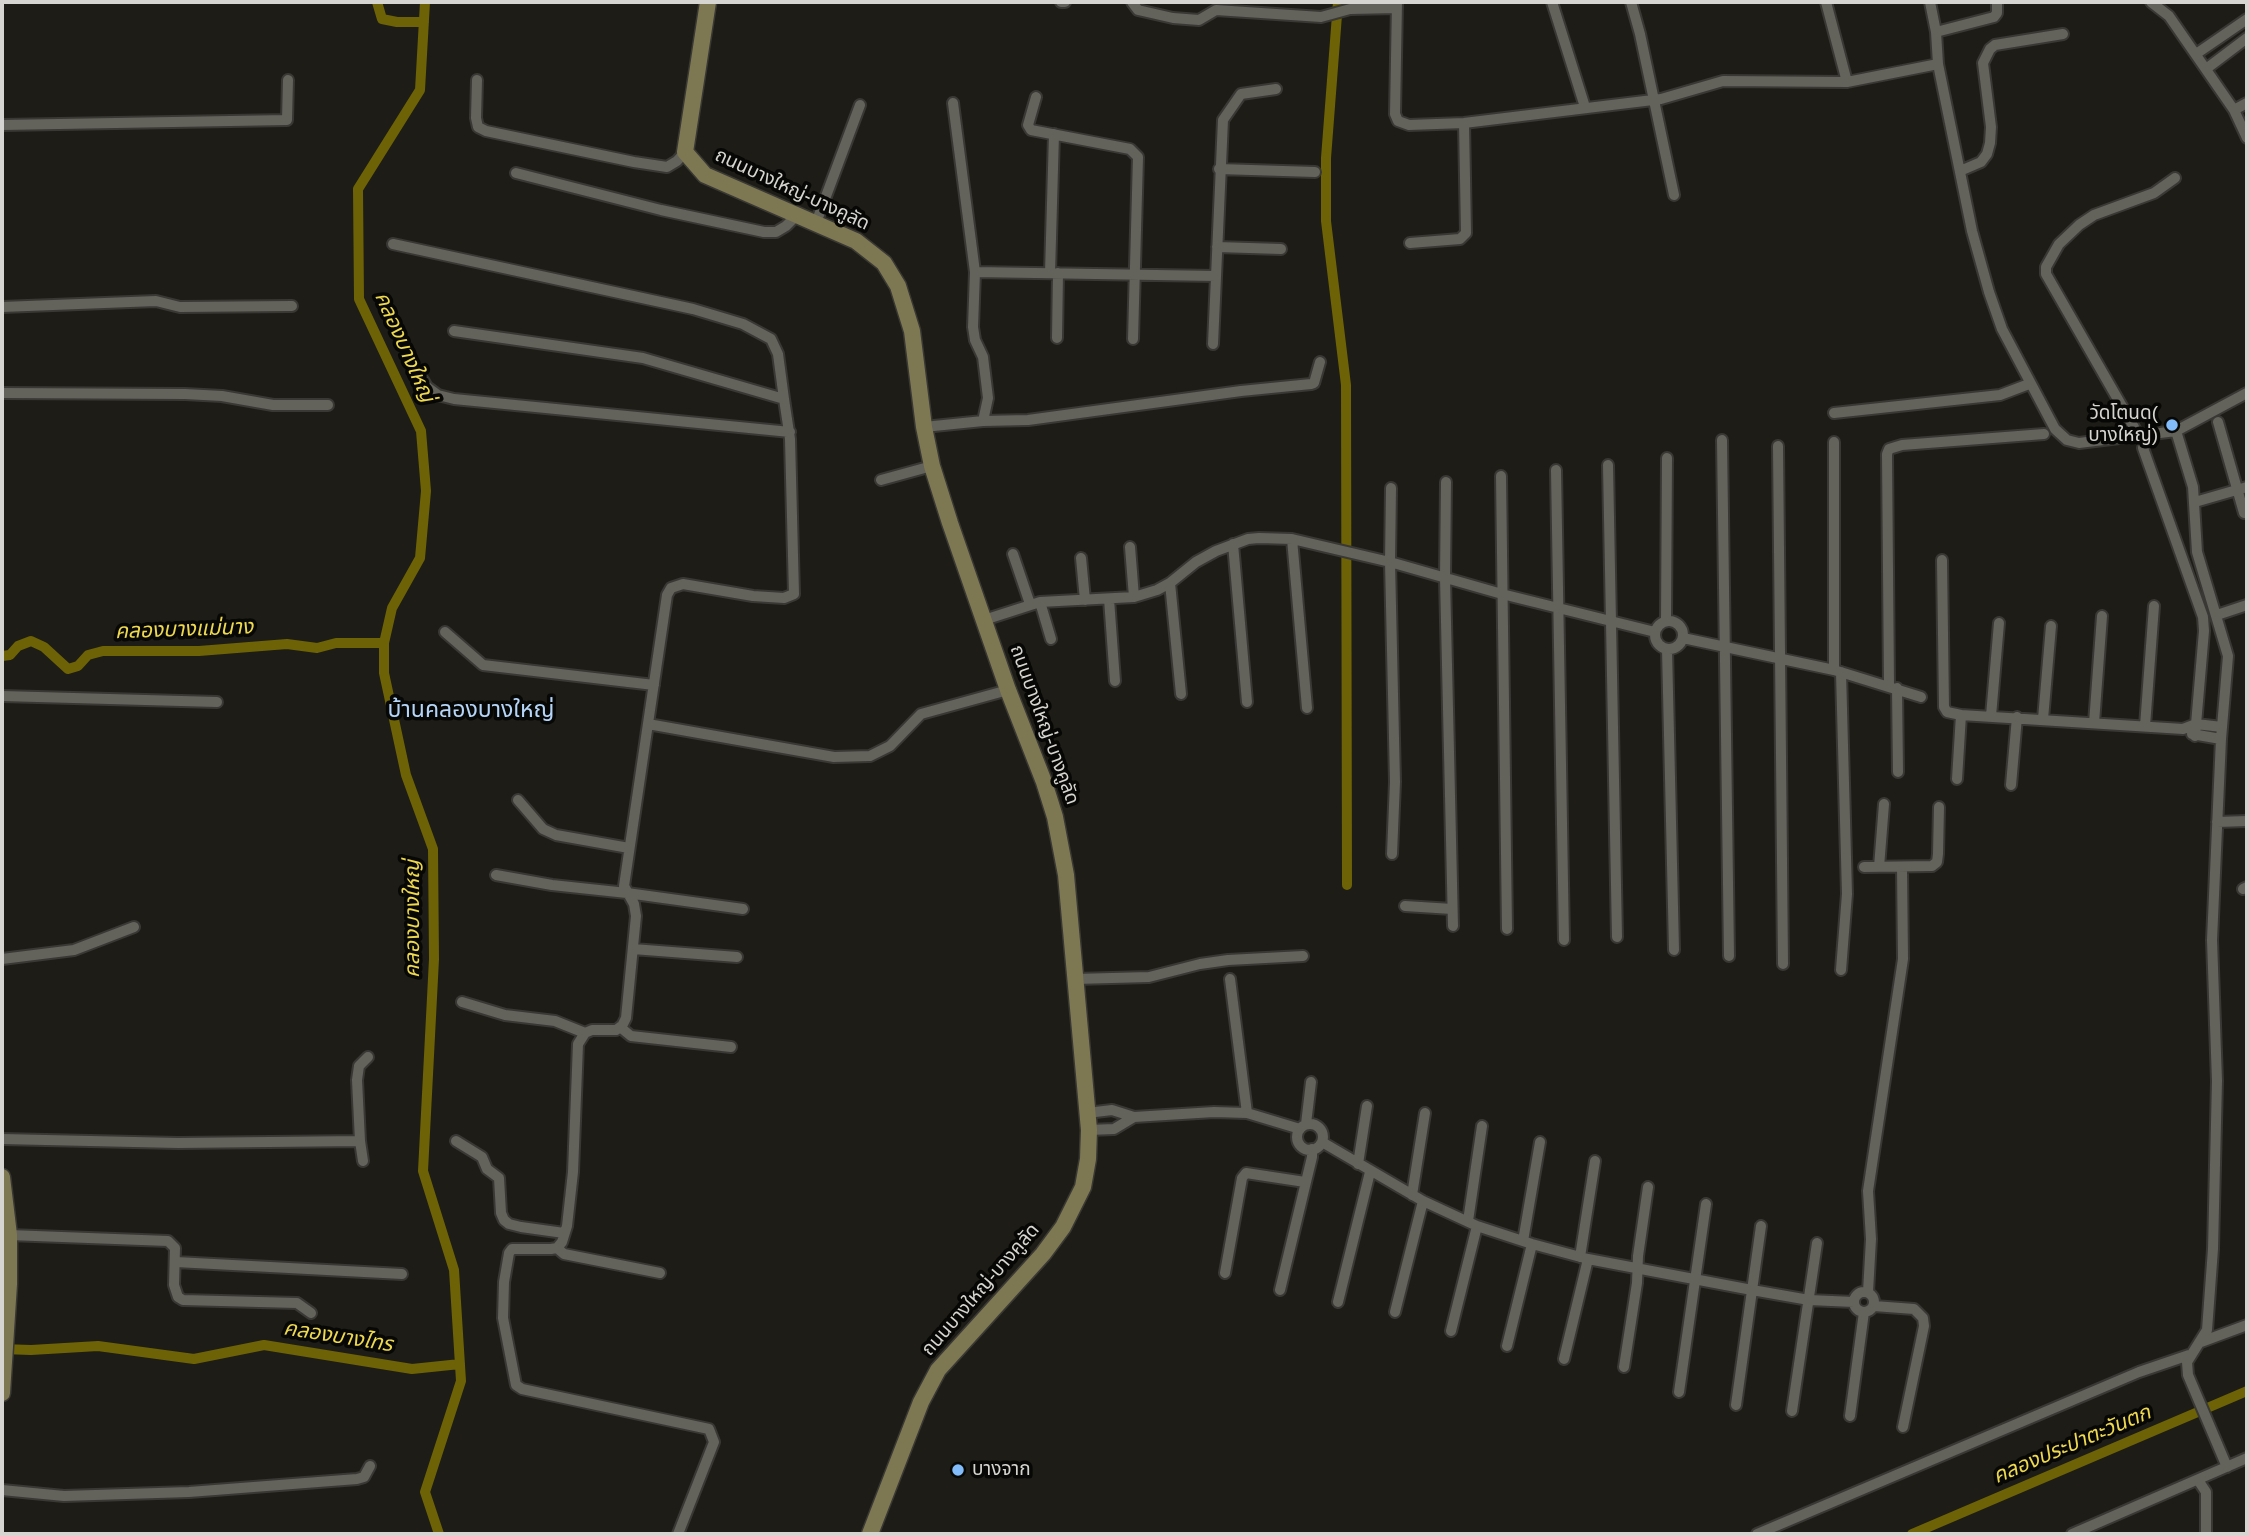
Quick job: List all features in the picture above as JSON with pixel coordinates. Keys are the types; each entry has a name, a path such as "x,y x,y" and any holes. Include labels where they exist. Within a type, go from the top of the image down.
{"street":[{"name":"ถนนบางใหญ่-บางคูลัด","path":"708,2 685,152 705,175 856,241 877,256 898,286 912,331 932,467 1008,690 1044,782 1055,817 1066,875 1088,1122 1088,1159 1083,1187 1075,1207 1043,1254 938,1370 921,1402 870,1534"},
{"path":"1132,2 1138,10 1172,18 1199,20 1216,9 1330,16 1349,9 1397,5 1396,118 1401,124 1409,125 1464,122 1670,97 1723,81 1847,82 1938,64"},
{"path":"1296,15 1298,2"},
{"path":"1552,2 1585,107"},
{"path":"1630,2 1674,195"},
{"path":"1826,2 1847,82"},
{"path":"1930,2 1936,32 1938,64 1972,232 1989,292 2002,329 2054,429 2067,440 2079,443 2141,442 2176,431 2247,393"},
{"path":"1936,32 1994,17 1997,13 1997,2"},
{"path":"2151,2 2169,16 2196,54 2234,110 2247,138"},
{"path":"2196,54 2247,19"},
{"path":"1960,171 1980,162 1987,154 1990,143 1991,127 1983,63 1990,49 1995,45 2063,34"},
{"path":"2206,69 2247,38"},
{"path":"2,125 287,120 288,79"},
{"path":"477,80 476,118 478,127 486,131 667,167 685,152"},
{"path":"1213,344 1219,169 1224,115 1241,94 1276,89"},
{"path":"1036,97 1028,128 1130,149 1138,157 1133,339"},
{"path":"953,103 975,272 973,327 975,340 983,357 988,398 983,421"},
{"path":"2234,110 2247,103"},
{"path":"816,223 860,105"},
{"path":"1410,243 1460,239 1466,233 1464,122"},
{"path":"1054,134 1057,338"},
{"path":"1219,169 1315,172"},
{"path":"516,173 661,210 764,232 776,232 797,215"},
{"path":"2175,178 2154,193 2094,215 2079,225 2059,244 2046,267 2046,274 2141,442 2203,617 2195,736"},
{"path":"393,244 693,309 743,324 771,339 778,354 790,432 794,594 784,598 737,594 683,584 671,588 667,595 624,886 635,904 636,916 626,1018 620,1027 585,1033 555,1021 505,1015 462,1002"},
{"path":"1217,247 1282,249"},
{"path":"975,272 1216,276"},
{"path":"2,307 156,300 180,307 292,306"},
{"path":"454,331 643,358 784,399"},
{"path":"924,427 1028,420 1311,384 1314,383 1320,362"},
{"path":"423,380 426,387 454,399 790,432"},
{"path":"1834,413 2000,396 2029,384"},
{"path":"2,393 185,394 222,396 273,405 328,405"},
{"path":"2218,422 2243,488 2244,513"},
{"path":"2176,431 2195,502 2197,552 2228,656 2221,739 2212,940 2217,1081 2214,1219 2208,1324 2187,1362 2188,1375 2227,1467"},
{"path":"1898,772 1887,454 1889,450 1902,446 2044,434"},
{"path":"1722,440 1729,956"},
{"path":"1834,442 1838,671 1847,894 1840,970"},
{"path":"1778,446 1783,964"},
{"path":"1666,621 1667,458"},
{"path":"1608,465 1617,937"},
{"path":"881,480 932,467"},
{"path":"1556,470 1564,940"},
{"path":"1501,476 1507,929"},
{"path":"1446,482 1445,578 1453,926"},
{"path":"1391,488 1395,782 1392,854"},
{"path":"2195,502 2243,488"},
{"path":"984,620 1035,603 1134,597 1157,590 1196,562 1233,544 1259,538 1292,539 1390,562 1502,594 1655,632"},
{"path":"1292,539 1307,708"},
{"path":"1233,544 1247,702"},
{"path":"1130,547 1134,597"},
{"path":"1013,554 1051,639"},
{"path":"1081,558 1085,600"},
{"path":"1942,560 1944,707 1947,712 2183,729 2196,724 2222,727"},
{"path":"1170,583 1181,694"},
{"path":"1109,599 1115,681"},
{"path":"2217,615 2247,605"},
{"path":"2145,726 2154,606"},
{"path":"2094,723 2102,616"},
{"path":"1672,621 1681,627 1682,638 1676,647 1667,649 1657,642 1655,632 1661,623 1672,621"},
{"path":"1992,716 1999,623"},
{"path":"2043,719 2051,626"},
{"path":"445,632 483,665 654,685"},
{"path":"1682,638 1838,671 1922,697"},
{"path":"1667,649 1674,950"},
{"path":"648,724 834,757 870,756 890,747 921,714 1008,690"},
{"path":"2,696 217,702"},
{"path":"1957,779 1961,715"},
{"path":"2011,785 2017,718"},
{"path":"2183,729 2195,736 2221,739"},
{"path":"518,800 543,829 555,835 629,848"},
{"path":"1879,867 1884,804"},
{"path":"1864,867 1927,867 1937,862 1939,807"},
{"path":"2217,822 2247,821"},
{"path":"1850,1416 1869,1309 1874,1298 1868,1292 1871,1239 1868,1191 1903,959 1902,867"},
{"path":"496,875 552,886 743,909"},
{"path":"1405,906 1452,909"},
{"path":"2,959 74,950 134,926"},
{"path":"633,949 737,957"},
{"path":"1075,979 1149,977 1218,961 1303,956"},
{"path":"1230,979 1247,1113"},
{"path":"620,1027 631,1036 731,1047"},
{"path":"557,1248 564,1233 573,1172 578,1044 585,1033"},
{"path":"363,1161 357,1080 359,1066 368,1057"},
{"path":"1088,1122 1112,1110 1134,1117 1214,1112 1247,1113 1303,1127 1311,1124 1320,1128 1322,1142 1312,1149 1305,1149 1298,1141 1303,1127 1311,1082"},
{"path":"1357,1164 1367,1106"},
{"path":"1412,1195 1425,1113"},
{"path":"1088,1122 1114,1129 1134,1117"},
{"path":"1451,1331 1472,1224 1482,1126"},
{"path":"2,1139 178,1143 360,1142"},
{"path":"456,1141 482,1157 487,1169 497,1174 504,1220 521,1227 564,1233"},
{"path":"1322,1142 1412,1195 1472,1224 1527,1242 1638,1270 1809,1300 1854,1302"},
{"path":"1507,1346 1527,1242 1540,1142"},
{"path":"1280,1290 1312,1149"},
{"path":"1564,1359 1584,1258 1595,1161"},
{"path":"1338,1302 1370,1172"},
{"path":"1225,1273 1242,1178 1246,1173 1305,1182"},
{"path":"2,1177 9,1235 2,1393"},
{"path":"1624,1367 1648,1186"},
{"path":"1395,1312 1423,1200"},
{"path":"1679,1392 1706,1204"},
{"path":"1736,1405 1762,1226"},
{"path":"9,1235 157,1239 173,1244 175,1248 175,1292 183,1300 297,1303 311,1313"},
{"path":"1792,1411 1817,1243"},
{"path":"660,1273 564,1254 557,1248 517,1248 509,1253 504,1282 503,1318 516,1385 522,1389 709,1429 713,1441 678,1534"},
{"path":"176,1262 402,1274"},
{"path":"1868,1292 1857,1295 1854,1302 1857,1310 1914,1309 1923,1318 1924,1326 1903,1427"},
{"path":"2200,1342 2247,1325"},
{"path":"1756,1534 2139,1372 2189,1355"},
{"path":"2072,1534 2247,1458"},
{"path":"2,1490 64,1496 190,1492 357,1479 364,1477 370,1466"},
{"path":"2198,1480 2206,1492 2206,1534"}],"waterway":[{"path":"377,2 382,19 424,22"},
{"name":"คลองบางใหญ่","path":"425,2 420,90 358,189 359,299 421,431 426,491 420,558 392,608 384,643 384,673 406,775 433,849 434,959 423,1171 454,1270 461,1381 425,1492 439,1534"},
{"path":"1338,2 1326,158 1326,221 1346,385 1347,885"},
{"name":"คลองบางแม่นาง","path":"2,656 10,655 18,646 31,641 44,647 68,669 78,666 88,655 103,651 199,651 287,644 317,648 336,643 384,643"},
{"name":"คลองบางไทร","path":"2,1349 98,1346 194,1359 264,1345 412,1369 460,1364"},
{"name":"คลองประปาตะวันตก","path":"1912,1534 2247,1391"}],"place":[{"name":"วัดโตนด( บางใหญ่)","path":"2172,425"},
{"name":"บางจาก","path":"958,1470"}],"district":[{"name":"บ้านคลองบางใหญ่","path":"471,711"}]}
